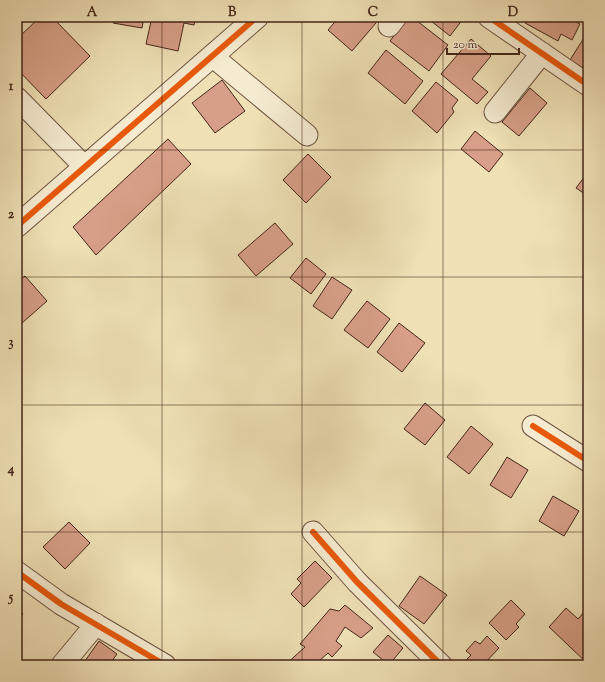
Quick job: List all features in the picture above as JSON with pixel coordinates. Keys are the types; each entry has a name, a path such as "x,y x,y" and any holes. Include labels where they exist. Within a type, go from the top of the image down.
{"street":[{"path":"17,226 257,17"},
{"path":"489,17 588,85"},
{"path":"495,112 542,53"},
{"path":"212,56 307,135"},
{"path":"17,98 85,167"},
{"path":"533,426 588,461"},
{"path":"313,532 357,582 441,665"},
{"path":"17,572 61,604 165,665"},
{"path":"62,665 96,624"}],"building":[{"path":"40,17 52,17 90,56 46,99 17,69 17,39"},
{"path":"114,17 144,17 142,28 113,23"},
{"path":"152,17 163,19 164,17 196,17 194,25 184,23 178,51 146,44"},
{"path":"339,17 381,17 352,51 328,30"},
{"path":"408,17 412,17 448,45 429,71 390,41"},
{"path":"426,17 461,17 463,19 450,36"},
{"path":"508,17 520,17 517,23"},
{"path":"528,17 566,17 580,24 572,40 561,34 558,41 525,23"},
{"path":"587,33 588,34 588,71 570,60"},
{"path":"471,39 491,56 472,79 488,92 477,104 441,74"},
{"path":"386,50 423,81 405,104 368,73"},
{"path":"222,80 245,111 215,133 192,103"},
{"path":"436,82 458,100 452,108 454,112 437,133 412,111"},
{"path":"530,88 547,103 519,136 502,122"},
{"path":"475,131 503,154 489,172 461,149"},
{"path":"168,139 191,164 96,255 73,227"},
{"path":"308,154 331,177 306,203 283,180"},
{"path":"588,172 588,196 576,188"},
{"path":"275,223 293,244 256,276 238,255"},
{"path":"306,258 326,274 311,294 290,278"},
{"path":"25,276 47,301 22,323 17,316 17,282"},
{"path":"332,277 352,290 332,319 313,306"},
{"path":"367,301 390,319 368,348 344,330"},
{"path":"399,323 425,343 402,372 377,352"},
{"path":"425,403 445,420 425,445 404,429"},
{"path":"471,426 493,444 469,474 447,457"},
{"path":"507,457 528,470 511,498 490,485"},
{"path":"553,496 579,511 564,536 539,521"},
{"path":"69,522 90,543 65,569 43,547"},
{"path":"315,561 332,578 304,607 291,594 301,583 297,579"},
{"path":"420,576 447,595 424,624 399,606"},
{"path":"511,600 525,614 516,624 519,627 506,640 489,623"},
{"path":"345,605 373,628 361,638 345,627 336,641 342,646 332,657 328,653 319,661 322,665 285,665 305,647 300,644 330,609 339,611"},
{"path":"17,608 23,614 17,621"},
{"path":"566,608 578,619 584,612 588,616 588,664 549,627"},
{"path":"388,635 403,648 389,665 373,652"},
{"path":"487,636 499,648 483,665 469,665 465,661 471,655 466,651 475,641 480,644"},
{"path":"99,641 117,654 109,665 90,665 85,661"}],"cycle path":[{"path":"17,226 257,17"},
{"path":"489,17 588,85"},
{"path":"533,426 588,461"},
{"path":"313,532 357,582 441,665"},
{"path":"17,572 61,604 165,665"}]}
